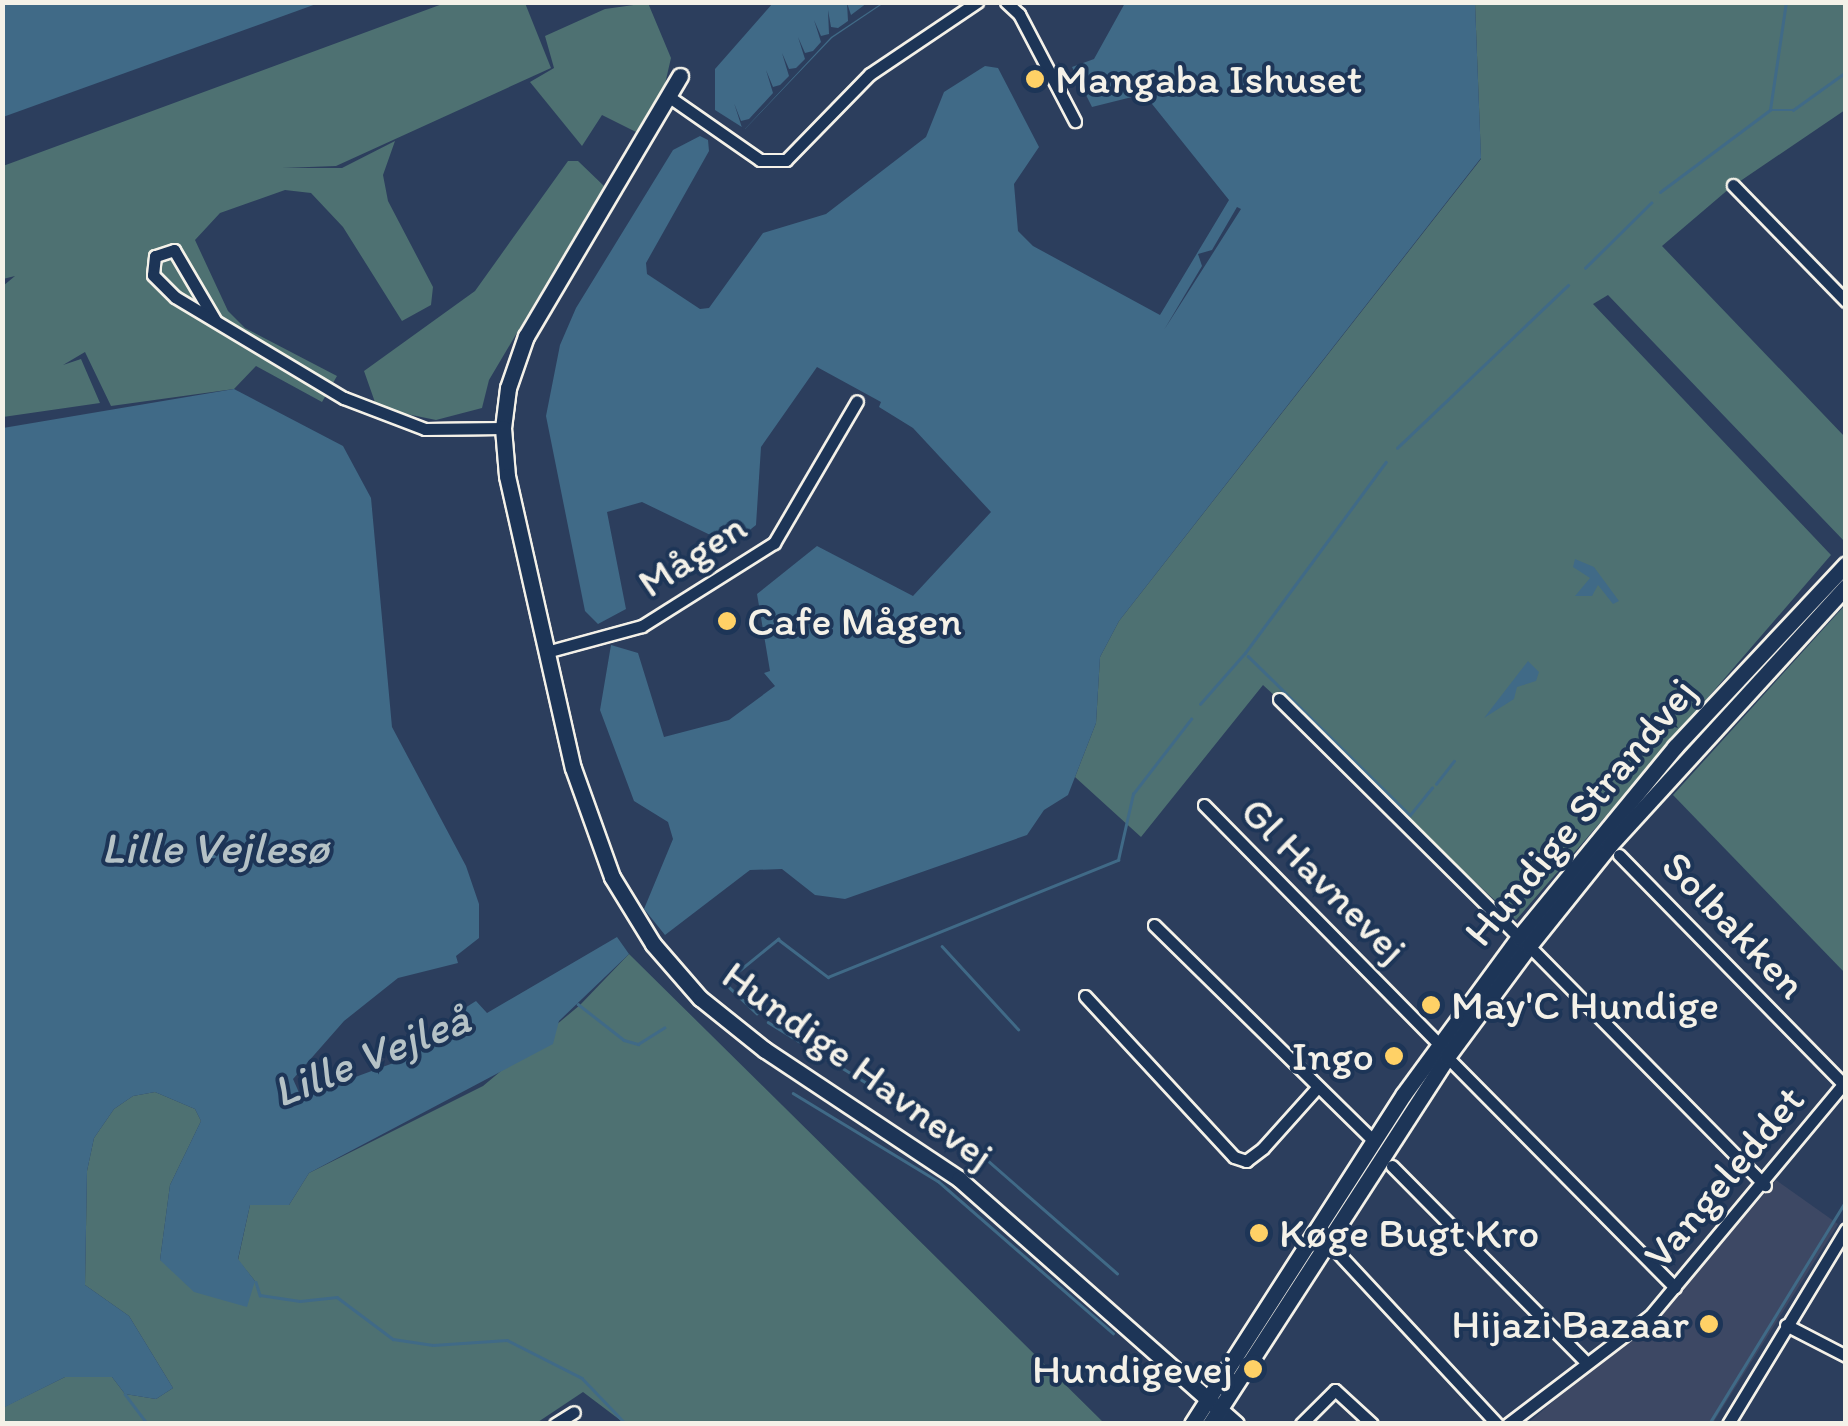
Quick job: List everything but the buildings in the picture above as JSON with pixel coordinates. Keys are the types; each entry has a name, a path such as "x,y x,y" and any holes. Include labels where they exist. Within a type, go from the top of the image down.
{"main road":[{"name":"Hundige Havnevej","path":"680,76 526,336 508,388 503,428 507,476 585,812 633,914 674,971 764,1050 986,1201 1214,1403"},
{"name":"Hundige Strandvej","path":"1210,1424 1214,1403 1374,1141 1675,748 1846,564"},
{"name":"Hundige Strandvej","path":"1524,942 1846,586"},
{"name":"Hundige Strandvej","path":"1192,1424 1214,1403 1326,1240 1443,1050"},
{"path":"1214,1403 1236,1424"}],"street":[{"path":"668,96 760,160 786,160 870,74 978,2"},
{"path":"1006,2 1018,14 1075,120"},
{"path":"1733,185 1846,301"},
{"path":"214,320 174,250 155,256 153,275 214,320 380,415 425,429 503,428"},
{"name":"Mågen","path":"546,652 642,626 774,542 857,401"},
{"path":"1279,699 1765,1185"},
{"name":"Gl Havnevej","path":"1204,805 1675,1287"},
{"name":"Solbakken","path":"1619,855 1844,1082"},
{"path":"1154,924 1316,1090 1374,1141"},
{"path":"1085,996 1234,1157 1246,1160 1263,1148 1316,1090"},
{"name":"Vangeleddet","path":"1508,1424 1585,1361 1650,1316 1765,1185 1844,1082"},
{"path":"1392,1166 1585,1361"},
{"path":"1728,1424 1846,1228"},
{"path":"1326,1240 1497,1424"},
{"path":"1786,1325 1846,1356"},
{"path":"1301,1424 1335,1390 1372,1424"},
{"path":"554,1424 574,1412"}],"shaded area":[{"path":"1776,1180 1838,1224 1713,1423 1527,1424 1682,1290"}],"green space":[{"path":"445,3 525,3 551,68 336,166 282,168 342,168 395,141 383,175 388,201 433,287 431,305 402,321 343,227 311,193 285,190 220,213 195,240 228,311 245,328 337,376 322,402 256,366 234,389 111,406 85,352 63,365 81,359 100,403 3,417 3,286 15,276 3,279 3,166"},
{"path":"648,3 671,58 665,84 636,132 602,115 582,146 530,82 554,68 545,36 605,9"},
{"path":"1475,3 1845,3 1845,110 1730,188 1662,246 1845,437 1845,542 1608,295 1593,304 1831,555 1516,920 1263,685 1141,837 1075,777 1096,723 1100,657 1119,621 1481,159"},
{"path":"568,161 578,161 604,186 489,380 482,408 436,420 377,408 364,371 475,291"},
{"path":"1845,605 1845,973 1673,795"},
{"path":"629,954 1104,1423 624,1423 583,1392 535,1424 3,1424 2,1408 65,1377 112,1377 125,1394 156,1399 173,1388 129,1316 85,1285 87,1171 94,1138 114,1109 133,1096 155,1092 195,1109 201,1121 170,1185 160,1260 255,1281 238,1260 250,1205 289,1205 309,1173 483,1086 580,1005"}],"water":[{"path":"3,2 319,2 319,3 3,117"},
{"path":"773,3 884,3 832,38 745,129 715,110 715,69"},
{"path":"1125,3 1475,3 1481,158 1119,621 1100,657 1096,723 1068,795 1044,810 1027,835 845,899 815,895 782,869 750,870 665,935 644,909 673,839 668,822 634,801 600,710 611,645 638,653 664,737 729,720 775,686 764,673 770,671 757,594 817,546 913,596 991,512 913,428 879,407 881,402 817,367 761,447 756,525 731,545 642,502 607,512 626,609 598,624 585,611 546,416 560,345 576,308 673,150 700,136 708,140 709,151 646,263 647,274 700,309 709,308 763,233 826,214 926,137 944,92 985,66 998,68 1039,147 1014,184 1018,231 1033,246 1160,315 1229,200 1144,94 1092,107 1072,67 1094,59"},
{"name":"Lille Vejlesø","path":"234,389 343,446 371,498 392,727 466,866 479,904 479,938 456,956 458,963 398,978 344,1021 293,1079 301,1097 407,1058 452,1032 460,1011 476,1001 487,1013 617,937 629,954 559,1021 553,1044 309,1173 289,1205 250,1205 238,1259 255,1281 247,1307 194,1292 160,1260 170,1185 201,1121 195,1109 155,1092 133,1096 114,1109 94,1138 87,1171 85,1285 129,1316 173,1388 156,1399 125,1394 112,1377 65,1377 3,1408 3,428"},
{"path":"1575,559 1594,567 1619,601 1613,604 1598,585 1592,596 1575,596 1590,578 1573,567"},
{"path":"1528,661 1539,672 1536,681 1517,687 1514,699 1484,718"}],"pier":[{"path":"847,3 851,15 867,3 882,3 831,37 743,131 734,103 741,121 749,119 773,93 766,70 773,87 780,85 789,76 782,53 789,69 796,68 805,59 798,37 805,53 813,51 821,42 814,20 821,36 829,34 828,10 831,27 838,28 848,21"},
{"path":"1237,207 1241,209 1164,330 1202,266 1198,254 1212,250"}],"waterway":[{"path":"1660,192 1770,110 1786,2"},
{"path":"1770,110 1793,110 1846,72"},
{"path":"1585,268 1651,203"},
{"path":"1397,448 1568,285"},
{"path":"1200,704 1245,653 1386,462"},
{"path":"1248,656 1410,815 1432,788"},
{"path":"757,1014 724,983 778,939 828,977 1118,860 1133,794 1191,719"},
{"path":"1436,784 1454,761"},
{"path":"942,946 1018,1029"},
{"path":"578,1004 624,1040 638,1044 664,1028"},
{"path":"768,1022 977,1151 1117,1273"},
{"path":"793,1093 938,1181 1113,1333"},
{"path":"1709,1424 1846,1200"},
{"name":"Lille Vejleå","path":"256,1282 260,1295 300,1301 337,1297 393,1339 433,1345 507,1340 582,1378 626,1424"},
{"path":"125,1394 148,1424"}],"place":[{"name":"Mangaba Ishuset","path":"1035,79"},
{"name":"Cafe Mågen","path":"727,621"},
{"name":"May'C Hundige","path":"1431,1005"},
{"name":"Ingo","path":"1394,1056"},
{"name":"Køge Bugt Kro","path":"1259,1233"},
{"name":"Hijazi Bazaar","path":"1709,1324"},
{"name":"Hundigevej","path":"1253,1369"}]}
